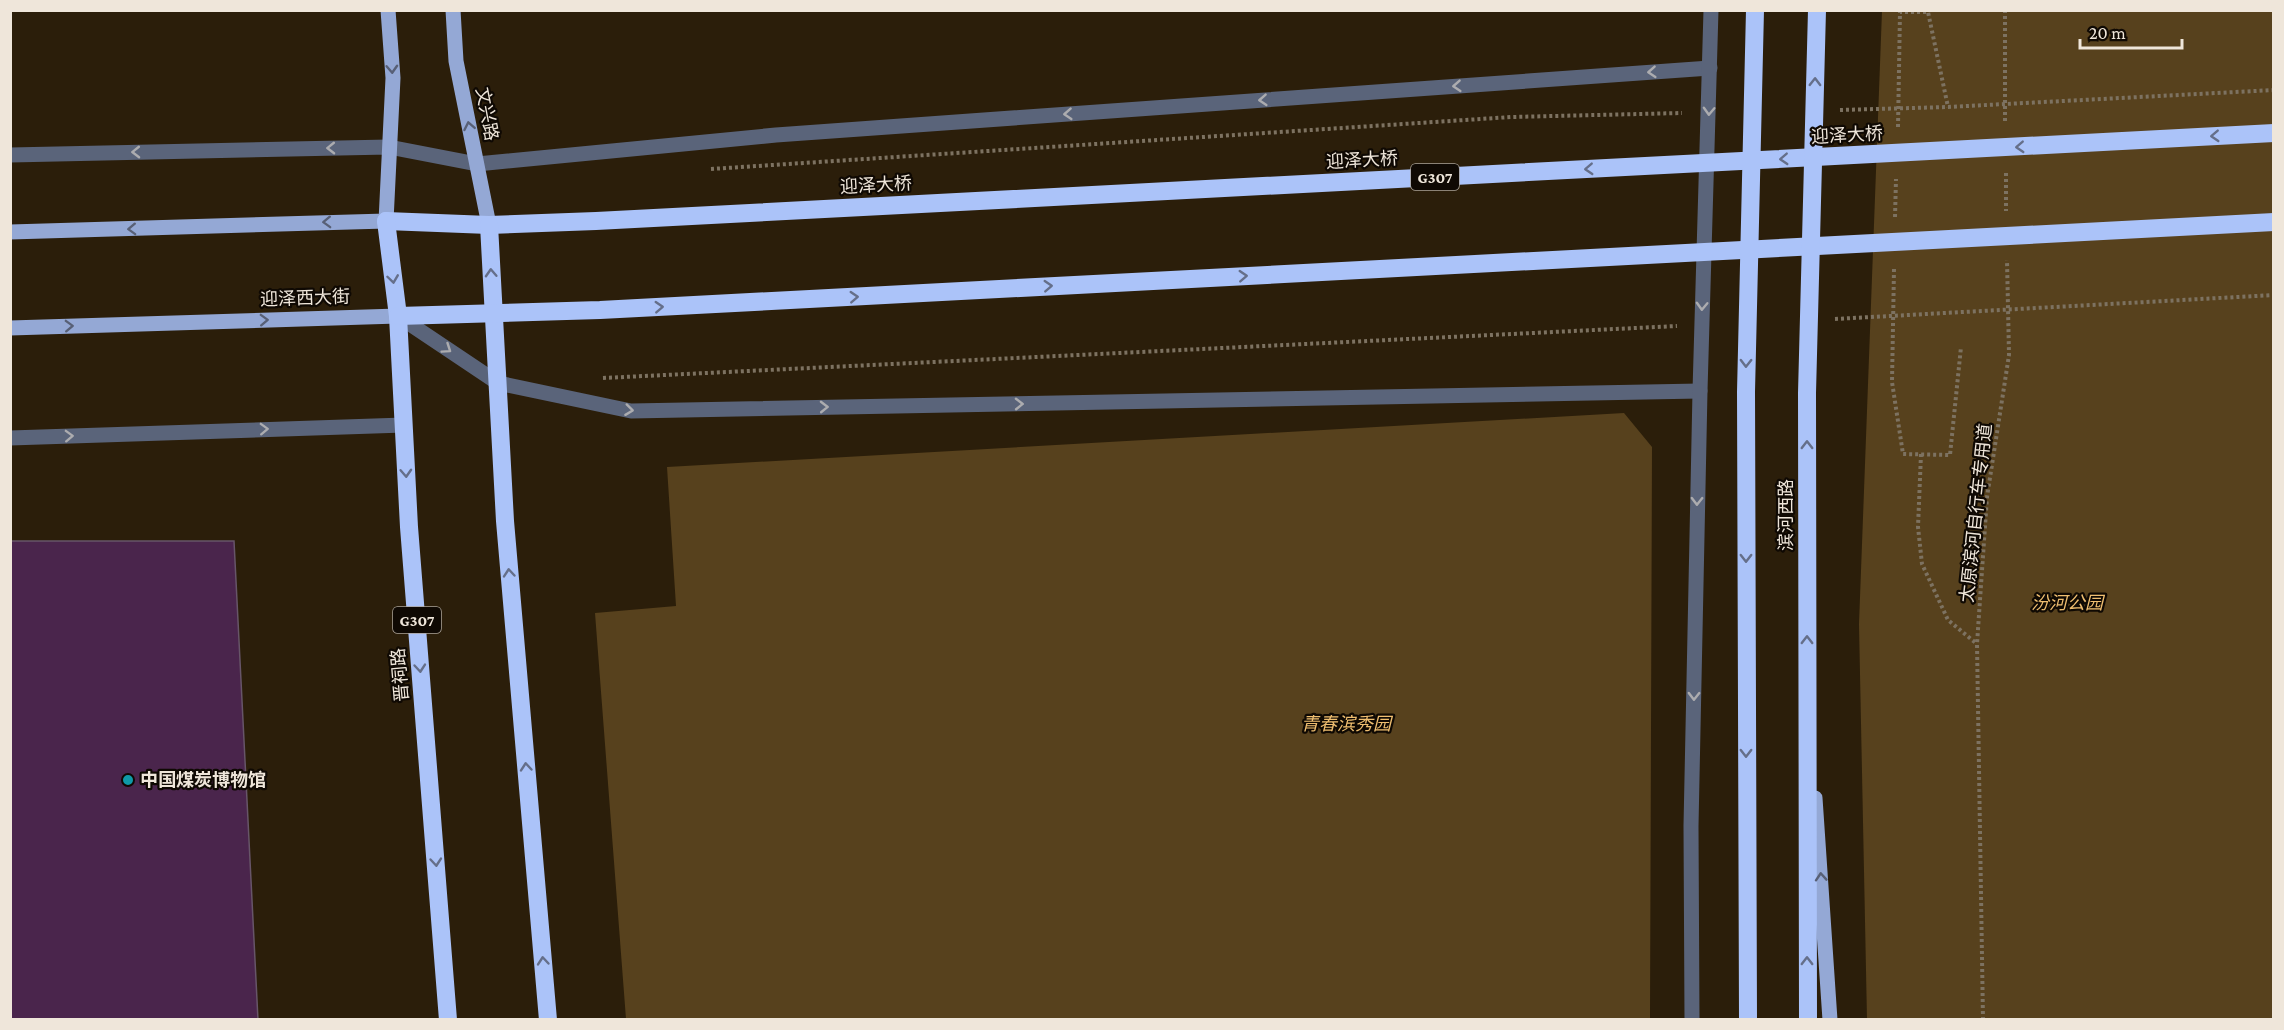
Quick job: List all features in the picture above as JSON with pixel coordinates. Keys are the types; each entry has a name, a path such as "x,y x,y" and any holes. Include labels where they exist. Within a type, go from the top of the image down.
{"highway":[{"path":"1748,1020 1746,392 1755,10"},
{"name":"滨河西路","path":"1808,1020 1807,393 1817,10"},
{"name":"迎泽大桥","path":"489,225 2274,133"},
{"name":"G307","path":"386,220 489,225"},
{"name":"晋祠路","path":"386,220 398,316 409,527 448,1020"},
{"name":"迎泽西大街","path":"398,316 600,310 2274,222"},
{"path":"489,225 505,521 548,1020"}],"main road":[{"path":"10,232 386,220 393,78 388,10"},
{"name":"文兴路","path":"453,10 456,61 489,225"},
{"name":"迎泽西大街","path":"10,328 398,316"},
{"path":"1807,669 1830,1020"},
{"path":"1739,1020 1746,908"}],"street":[{"path":"1692,1020 1691,826 1711,10"},
{"path":"10,155 389,147 477,164 776,135 1710,68"},
{"path":"398,316 498,383 632,411 1700,391"},
{"path":"10,438 404,425"}],"path":[{"path":"2005,10 2005,123"},
{"path":"1898,132 1901,11 1928,12 1948,107"},
{"path":"1830,110 1948,107 2274,90"},
{"path":"708,168 755,167 1511,117 1688,113"},
{"path":"1895,227 1897,167"},
{"path":"2006,169 2006,216"},
{"name":"太原滨河自行车专用道","path":"1983,1020 1977,644 1987,497 2009,355 2007,251"},
{"path":"1894,263 1892,382 1903,454 1950,455 1961,347"},
{"path":"1824,320 2274,295"},
{"path":"593,378 1680,326"},
{"path":"1921,454 1918,527 1922,564 1948,620 1977,644"}],"green space":[{"name":"汾河公园","path":"1882,11 2273,11 2273,1019 1867,1019 1859,624"},
{"name":"青春滨秀园","path":"1624,413 1652,447 1650,1019 626,1019 595,613 676,606 667,467"}],"building":[{"name":"中国煤炭博物馆","path":"10,541 234,541 258,1020 10,1020"}],"place":[{"name":"中国煤炭博物馆","path":"128,780"}]}
